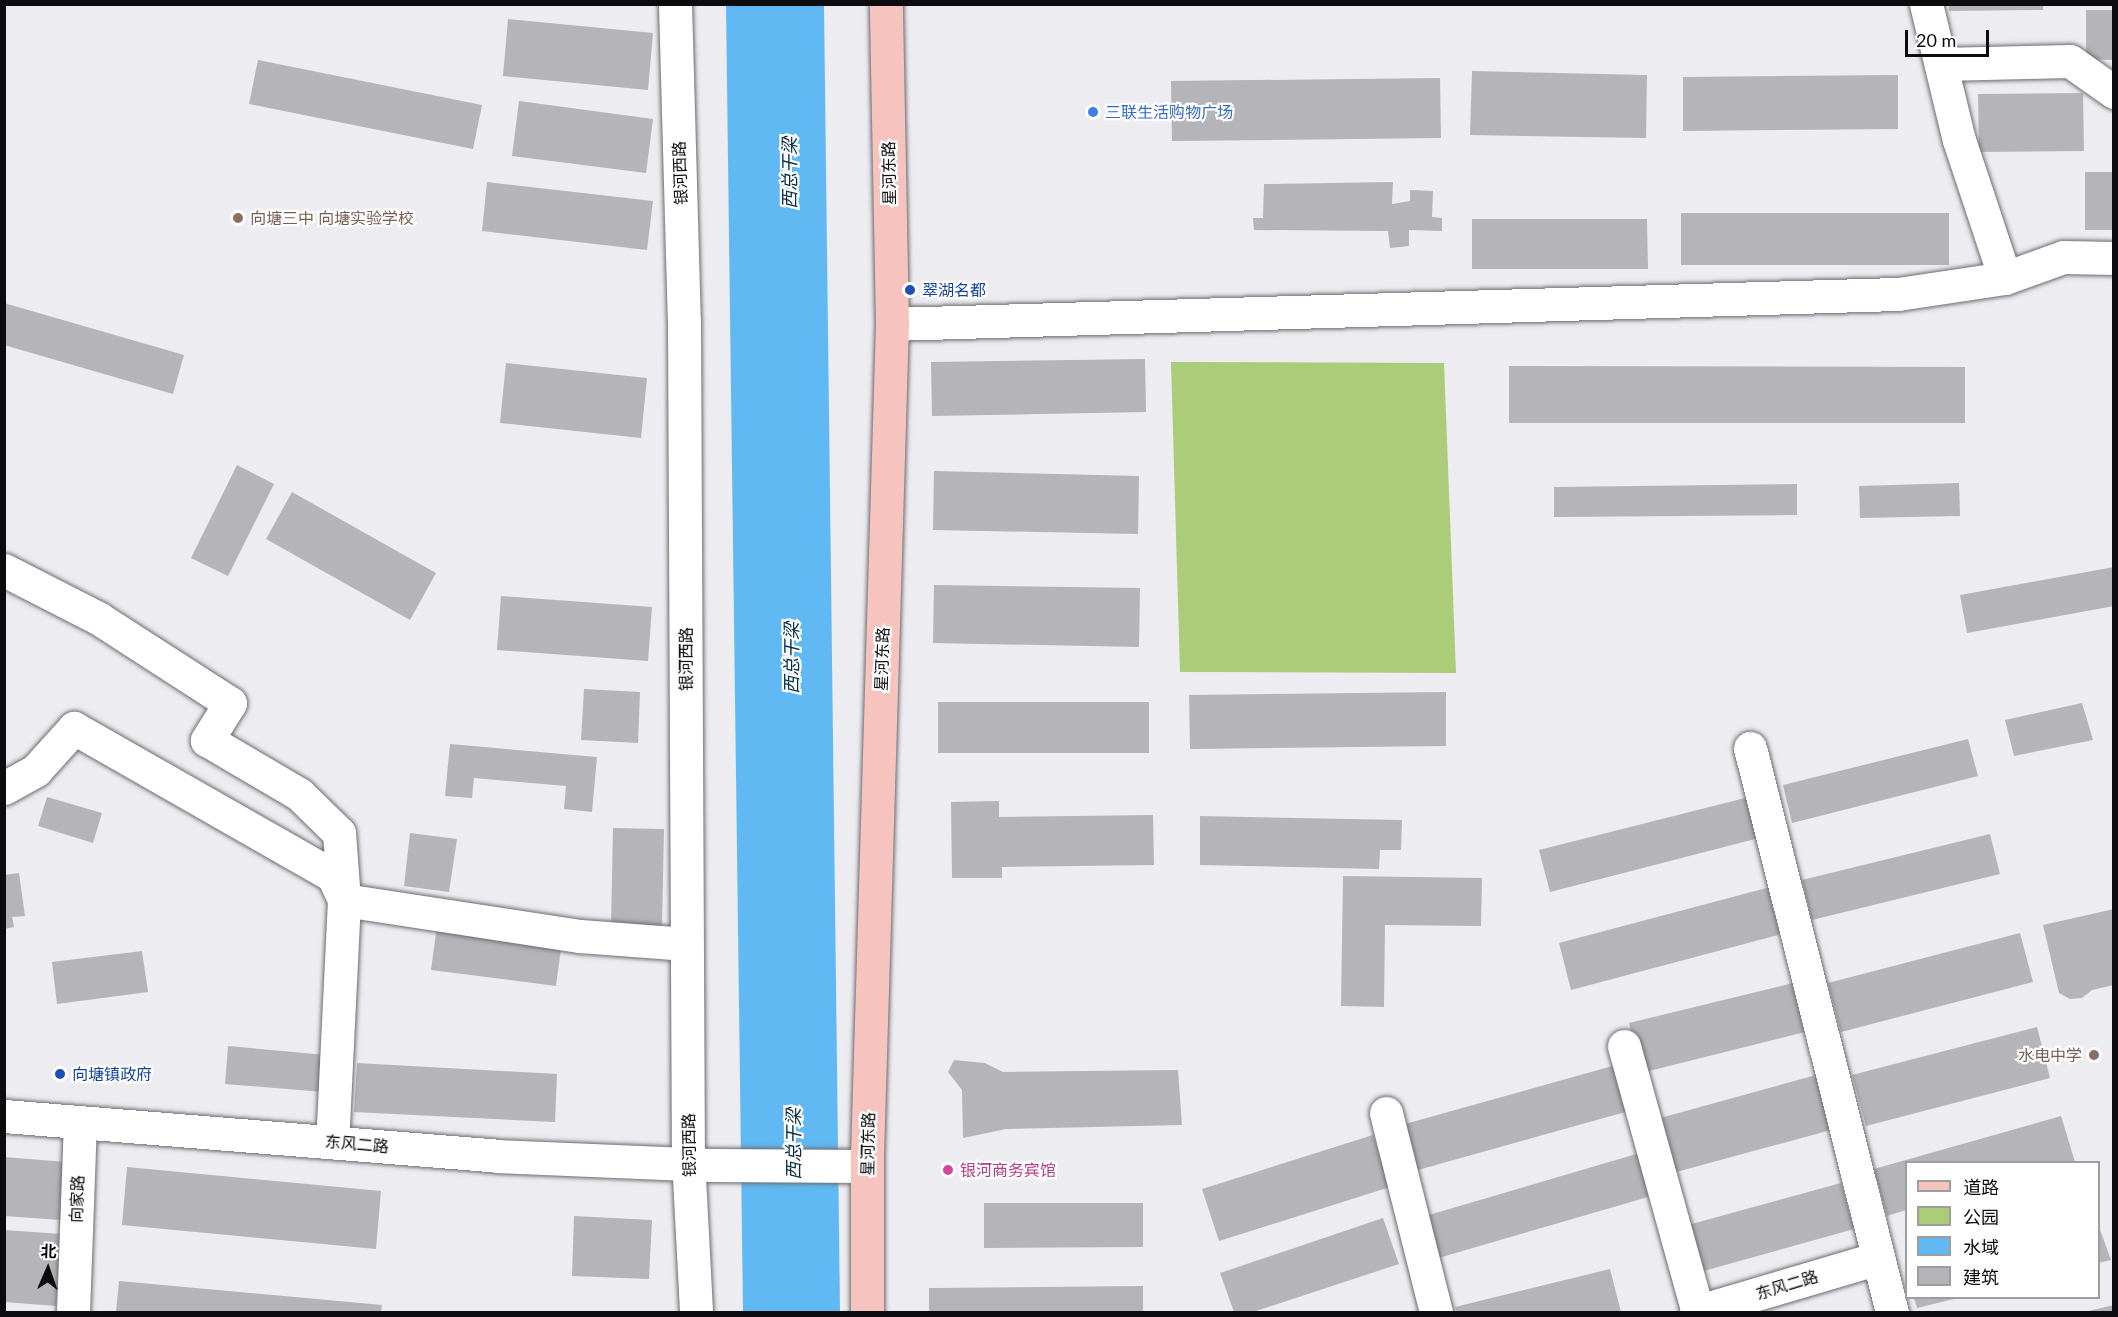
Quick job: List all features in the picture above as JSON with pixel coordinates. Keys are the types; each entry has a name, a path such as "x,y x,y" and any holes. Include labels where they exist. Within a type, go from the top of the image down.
{"main road":[{"name":"星河东路","path":"867,1312 857,1166 892,324 886,4"}],"street":[{"name":"银河西路","path":"675,4 685,333 687,944 700,1165 696,1312"},
{"path":"1926,4 1959,140 2005,278"},
{"path":"1941,64 2070,61 2114,92"},
{"path":"892,324 1898,294 2005,278 2063,257 2114,258"},
{"path":"4,570 98,618 230,704 207,740 299,794 339,833 344,900 332,1142"},
{"path":"4,788 36,770 74,728 333,876 344,900"},
{"path":"1750,748 1892,1312"},
{"path":"344,900 580,936 687,944"},
{"path":"1624,1046 1697,1312"},
{"path":"1386,1113 1436,1312"},
{"name":"东风二路","path":"4,1116 496,1156 700,1165 857,1166"},
{"name":"向家路","path":"74,1312 80,1122"},
{"name":"东风二路","path":"1697,1312 1878,1258"}],"green space":[{"path":"1171,362 1444,363 1456,673 1180,672"}],"water":[{"name":"西总干梁","path":"726,5 824,5 840,1312 743,1312"}],"building":[{"path":"1949,4 2043,4 2043,10 1949,11"},
{"path":"2086,10 2114,10 2114,60 2086,59"},
{"path":"508,19 653,33 648,90 503,76"},
{"path":"258,60 482,105 473,149 249,104"},
{"path":"1472,71 1647,75 1646,138 1470,135"},
{"path":"1898,75 1898,129 1683,131 1683,77"},
{"path":"1440,78 1441,138 1172,141 1171,81"},
{"path":"2083,93 2084,151 1979,152 1978,94"},
{"path":"519,101 653,119 646,173 512,156"},
{"path":"2085,172 2114,172 2114,230 2085,230"},
{"path":"487,182 653,201 647,250 482,231"},
{"path":"1393,182 1392,204 1410,201 1410,190 1433,191 1432,217 1442,218 1442,231 1409,230 1409,246 1390,248 1388,231 1254,230 1253,218 1263,218 1264,184"},
{"path":"1681,213 1949,213 1949,265 1681,265"},
{"path":"1472,219 1647,219 1648,269 1472,269"},
{"path":"4,303 184,355 173,394 4,345"},
{"path":"1145,359 1146,412 932,416 931,362"},
{"path":"506,363 647,378 641,438 500,423"},
{"path":"1509,366 1965,367 1965,423 1509,423"},
{"path":"237,465 274,484 228,576 191,558"},
{"path":"934,471 1139,476 1138,534 933,530"},
{"path":"1959,483 1960,516 1860,518 1859,486"},
{"path":"1797,484 1797,515 1554,517 1554,487"},
{"path":"292,492 436,573 410,620 266,539"},
{"path":"2114,567 2114,606 1967,633 1960,595"},
{"path":"934,585 1140,588 1139,647 933,643"},
{"path":"501,596 652,607 648,661 497,650"},
{"path":"584,689 640,692 638,743 581,740"},
{"path":"1446,692 1446,746 1190,749 1189,695"},
{"path":"938,702 1149,702 1149,753 938,753"},
{"path":"2082,703 2093,740 2014,756 2005,720"},
{"path":"1968,739 1978,776 1792,823 1783,785"},
{"path":"450,744 597,757 592,812 564,809 566,786 474,778 472,798 445,796"},
{"path":"47,797 102,813 93,843 38,826"},
{"path":"1749,797 1759,838 1550,892 1539,850"},
{"path":"999,801 999,817 1153,815 1154,865 1002,867 1002,878 952,878 951,802"},
{"path":"1200,816 1402,820 1401,850 1380,850 1379,869 1200,865"},
{"path":"613,828 664,829 662,926 611,926"},
{"path":"410,833 457,839 449,892 404,886"},
{"path":"1990,834 2000,874 1812,920 1802,880"},
{"path":"19,873 25,916 12,917 14,927 4,929 4,875"},
{"path":"1343,876 1482,878 1481,926 1385,925 1384,1007 1341,1006"},
{"path":"1774,886 1786,933 1571,990 1559,943"},
{"path":"2114,909 2114,985 2092,990 2082,998 2070,999 2059,993 2043,925"},
{"path":"438,918 563,934 556,986 431,970"},
{"path":"2020,933 2033,982 1841,1032 1828,983"},
{"path":"142,951 148,992 57,1004 52,962"},
{"path":"1793,983 1805,1032 1641,1073 1629,1023"},
{"path":"2037,1027 2050,1078 1866,1126 1852,1075"},
{"path":"228,1046 326,1055 323,1092 225,1084"},
{"path":"954,1060 985,1063 1003,1072 1178,1070 1182,1125 1006,1129 963,1138 962,1090 948,1072"},
{"path":"357,1063 557,1074 555,1122 354,1112"},
{"path":"1616,1065 1629,1111 1418,1170 1405,1124"},
{"path":"1816,1075 1831,1130 1669,1174 1653,1120"},
{"path":"2061,1116 2075,1161 1905,1161 1905,1210 1887,1216 1874,1169"},
{"path":"1373,1135 1390,1187 1219,1241 1202,1189"},
{"path":"1643,1152 1655,1195 1435,1259 1422,1217"},
{"path":"4,1157 66,1162 61,1220 4,1216"},
{"path":"127,1167 381,1191 376,1249 122,1225"},
{"path":"1841,1183 1854,1229 1700,1272 1688,1225"},
{"path":"984,1203 1143,1203 1143,1247 984,1248"},
{"path":"574,1216 652,1220 649,1279 572,1276"},
{"path":"1383,1218 1399,1264 1253,1312 1234,1312 1220,1273"},
{"path":"4,1230 62,1234 56,1306 4,1302"},
{"path":"2100,1230 2111,1260 2100,1263"},
{"path":"1610,1269 1621,1312 1457,1312 1455,1307"},
{"path":"119,1281 382,1305 381,1312 116,1312"},
{"path":"1143,1286 1143,1312 929,1312 929,1288"},
{"path":"1914,1299 1954,1299 1917,1308"},
{"path":"2114,1305 2114,1312 2084,1312"}],"place":[{"name":"三联生活购物广场","path":"1093,112"},
{"name":"向塘三中 向塘实验学校","path":"238,218"},
{"name":"翠湖名都","path":"910,290"},
{"name":"水电中学","path":"2094,1055"},
{"name":"向塘镇政府","path":"60,1074"},
{"name":"银河商务宾馆","path":"948,1170"}]}
